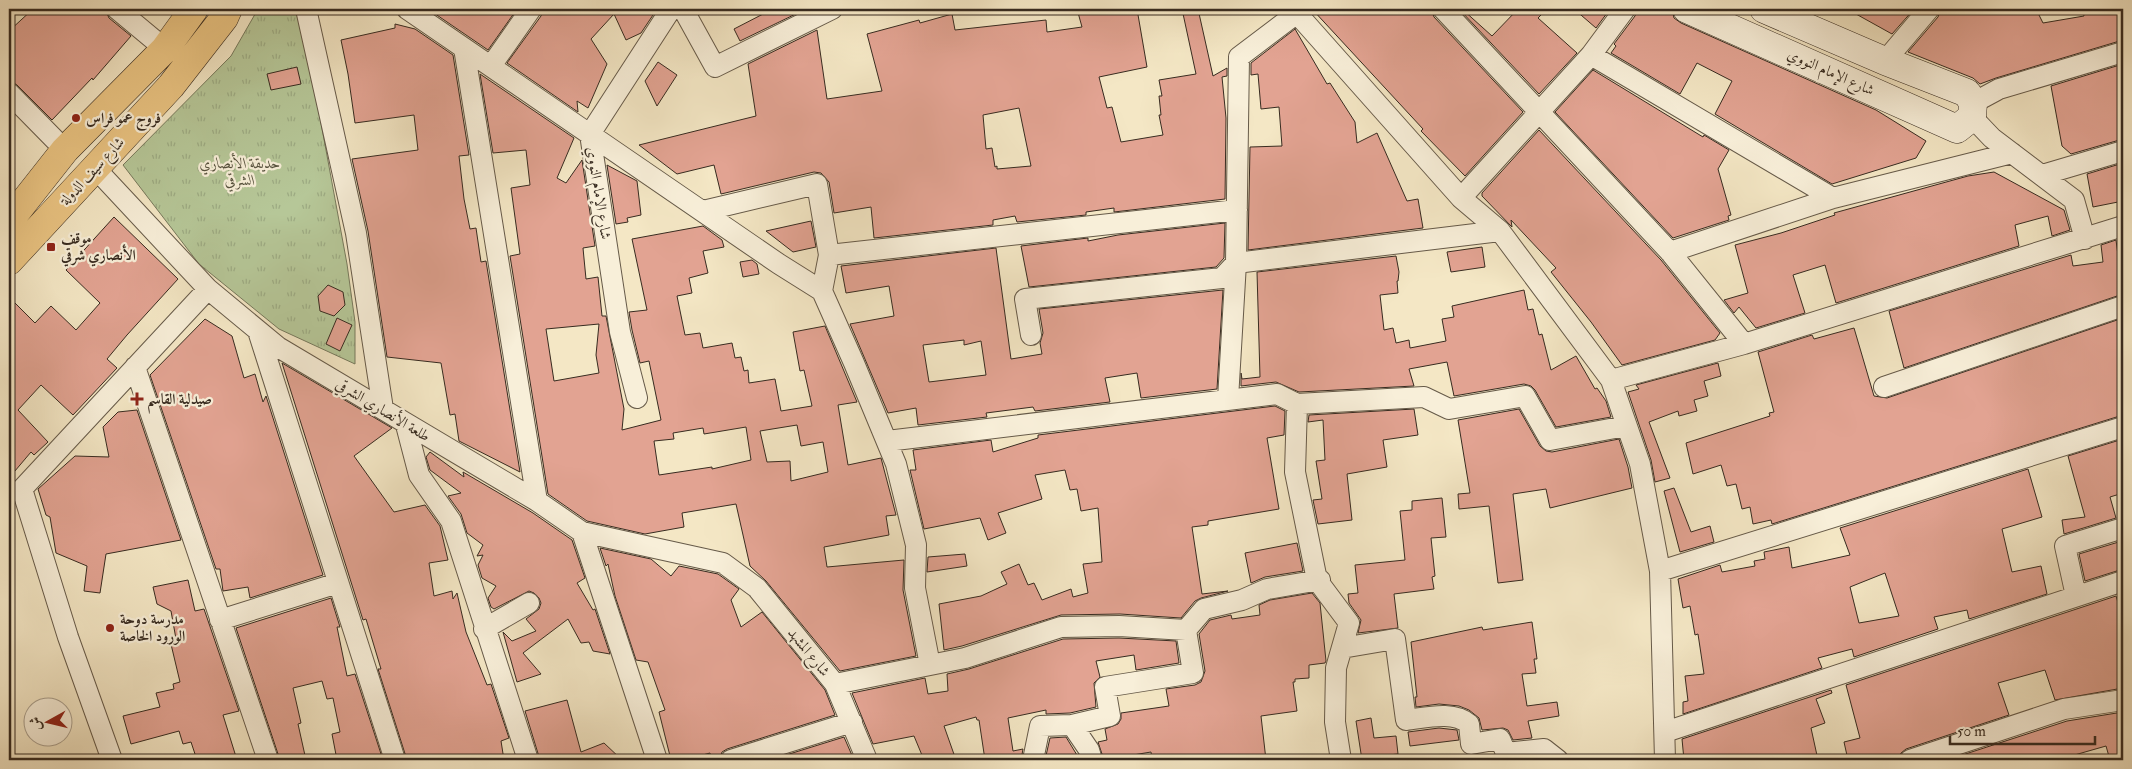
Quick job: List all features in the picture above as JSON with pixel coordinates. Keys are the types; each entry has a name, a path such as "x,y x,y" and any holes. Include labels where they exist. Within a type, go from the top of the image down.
{"main road":[{"name":"شارع سيف الدولة","path":"9,221 65,150 165,49 194,9"},
{"name":"شارع سيف الدولة","path":"9,262 171,86 224,18 228,9"}],"street":[{"path":"117,9 165,49"},
{"path":"306,9 356,233 383,409"},
{"path":"407,9 822,290 896,464 916,546 915,588 930,665"},
{"path":"491,66 531,9"},
{"name":"شارع الإمام النووي","path":"638,398 620,332 590,134 671,9"},
{"path":"683,9 715,67 832,9"},
{"path":"1443,9 1670,252 1744,344"},
{"path":"1461,198 1591,55 1625,9"},
{"name":"شارع الإمام النووي","path":"1687,9 1957,129 1972,110"},
{"path":"1764,9 1885,61 1967,93 1972,110 2012,153 2074,200 2085,239"},
{"path":"1885,61 1928,9"},
{"path":"1228,399 1236,263 1239,56 1295,11 1461,198 1500,232 1611,380 1640,464 1660,571 1665,760"},
{"path":"464,48 538,501"},
{"path":"1972,110 1999,89 2123,52"},
{"path":"1591,55 1833,198"},
{"path":"9,93 65,150"},
{"path":"2042,175 2123,151"},
{"path":"1670,252 1833,198 2012,153"},
{"name":"طلعة الأنصاري الشرقي","path":"95,168 208,288 278,347 383,409 406,425 538,501 582,532 723,563"},
{"path":"703,211 817,184 829,255 822,290"},
{"path":"829,255 1237,210"},
{"path":"1611,380 1744,344 2123,226"},
{"path":"1031,335 1025,300 1222,278 1236,263 1500,232"},
{"path":"112,760 15,496 208,288"},
{"path":"1884,387 2123,306"},
{"path":"258,330 395,760"},
{"path":"135,367 268,760"},
{"path":"887,441 1277,394 1297,404 1424,397 1450,409 1525,396 1550,440 1626,426"},
{"path":"1297,404 1295,472 1319,580 1349,623 1336,668 1335,722 1341,760"},
{"path":"406,425 419,475 451,521 484,629 528,760"},
{"path":"1660,571 2123,427"},
{"path":"2076,596 2065,546 2123,528"},
{"path":"582,532 657,760"},
{"name":"شارع المشهد","path":"723,563 758,588 835,684 868,760"},
{"path":"1033,760 1040,726 1072,725 1110,716 1105,687 1193,673 1186,630 1204,609 1242,600 1267,589 1319,580"},
{"path":"1665,732 2123,581"},
{"path":"220,620 338,583"},
{"path":"484,629 529,603"},
{"path":"835,684 966,658 1062,627 1119,626 1186,630"},
{"path":"1342,648 1395,639 1406,720 1452,716 1463,718 1469,724 1471,744 1500,739 1506,753 1544,750 1558,760"},
{"path":"1923,758 2064,709 2123,700"},
{"path":"730,760 852,722"},
{"path":"1072,725 1089,750 1092,760"}],"green space":[{"name":"حديقة الأنصاري الشرقي","path":"258,9 300,9 347,264 355,322 355,364 279,329 199,264 123,165 231,56"}],"building":[{"path":"33,9 105,9 109,18 131,36 93,80 92,78 52,120 17,85 9,80 9,31"},
{"path":"428,9 517,9 488,50"},
{"path":"543,9 657,9 641,33 626,40 614,14 591,39 607,64 588,108 577,101 578,112 507,63 541,16"},
{"path":"806,9 740,41 734,29 765,13 765,11"},
{"path":"1077,9 1137,9 1147,67 1099,77 1107,108 1112,107 1121,142 1163,135 1159,115 1161,115 1159,96 1162,96 1159,80 1196,74 1182,9 1198,9 1213,76 1227,68 1227,76 1222,77 1226,118 1225,199 1114,212 1114,208 1086,212 1086,215 1017,222 1015,216 993,220 993,225 874,238 871,207 834,213 829,182 821,173 814,172 721,194 714,165 677,174 639,145 756,116 748,64 817,30 827,99 882,91 867,34 919,20 920,23 952,14 955,30 1046,20 1047,32 1082,27","holes":["1019,108 1031,166 997,169 997,166 995,167 992,148 986,149 983,115"]},
{"path":"1312,9 1431,9 1434,17 1523,112 1465,176 1421,131 1423,129"},
{"path":"1459,9 1462,9 1492,36 1518,9 1547,9 1538,18 1577,53 1539,94"},
{"path":"1574,9 1610,9 1596,28"},
{"path":"1637,9 1672,9 1674,18 1681,23 1876,110 1926,141 1916,158 1832,184 1715,114 1732,81 1697,63 1680,94 1611,53 1616,46 1614,44 1635,16"},
{"path":"1847,9 1914,9 1892,34"},
{"path":"1941,9 2036,9 2043,23 2084,16 2083,9 2123,9 2123,40 1980,84 1973,78 1908,52 1938,17"},
{"path":"395,24 415,29 453,55 469,155 459,156 464,199 470,229 476,228 481,262 486,261 520,472 459,441 455,414 450,415 441,363 387,357 368,231 352,159 418,150 414,115 355,123 341,40 395,28"},
{"path":"1295,29 1327,84 1330,83 1355,122 1357,143 1377,133 1407,201 1418,199 1423,228 1248,250 1250,147 1282,146 1279,107 1261,109 1258,74 1251,75 1251,63"},
{"path":"658,62 677,75 657,106 645,81"},
{"path":"2123,64 2123,112 2119,112 2123,139 2071,154 2062,146 2051,86"},
{"path":"297,67 301,84 271,90 267,74"},
{"path":"1593,70 1703,137 1704,135 1729,150 1718,169 1731,215 1728,216 1729,220 1673,238 1555,112"},
{"path":"480,74 574,138 557,178 566,183 582,160 595,246 583,248 586,279 598,277 602,316 606,316 624,409 622,430 661,420 649,361 640,363 629,312 647,310 632,239 703,226 722,240 724,247 703,251 708,273 689,278 692,293 677,296 685,335 700,333 703,348 732,343 735,358 741,357 744,371 748,370 749,383 775,379 781,411 812,406 804,370 800,371 793,332 825,326 857,402 838,405 848,465 881,458 896,515 886,516 889,535 824,547 827,567 904,560 903,590 916,656 840,671 766,581 750,566 736,504 682,513 684,527 645,534 587,521 548,494 510,256 520,254 511,188 530,185 526,150 493,153","holes":["599,324 596,355 599,373 554,381 546,329","797,425 801,446 823,442 828,472 791,481 790,461 767,462 760,431","746,427 751,460 712,469 712,467 659,475 654,441 674,439 673,433 703,428 704,434"]},
{"path":"1539,130 1661,260 1720,333 1715,340 1622,365 1551,272 1556,268 1511,220 1512,227 1482,196 1482,193"},
{"path":"2123,163 2123,201 2093,207 2087,174"},
{"path":"607,165 637,181 641,215 627,218 628,222 616,224"},
{"path":"1994,172 2064,210 2070,230 2052,236 2048,216 2015,225 2019,246 1836,303 1825,265 1793,275 1805,313 1756,328 1739,307 1734,313 1724,300 1748,293 1735,245 1781,233 1835,215 1834,213 1968,176"},
{"path":"114,217 178,279 107,359 117,368 73,415 41,385 18,410 48,442 34,455 31,452 9,478 9,297 35,323 51,306 76,330 100,303 66,270"},
{"path":"811,221 816,247 793,252 766,231"},
{"path":"1225,223 1224,258 1216,267 1029,287 1021,246 1088,238 1088,241 1118,235"},
{"path":"2116,240 2123,294 1904,368 1889,311 2071,255 2073,266 2103,262 2101,245"},
{"path":"1482,247 1485,267 1451,272 1447,252"},
{"path":"996,248 1011,359 1042,354 1040,343 1043,333 1039,309 1223,290 1217,389 1141,398 1137,373 1105,378 1110,402 1035,411 1033,407 986,413 987,417 918,425 916,408 888,413 850,324 894,316 889,286 846,293 841,266","holes":["964,340 964,345 981,341 986,375 929,382 923,345"]},
{"path":"1396,256 1399,272 1397,281 1398,293 1380,295 1384,330 1393,328 1396,343 1409,340 1410,348 1446,341 1442,319 1454,317 1452,306 1524,290 1528,310 1533,309 1539,335 1542,334 1551,370 1576,356 1595,389 1597,388 1606,401 1611,417 1556,427 1535,390 1531,386 1524,384 1454,396 1447,362 1409,369 1414,386 1299,392 1276,382 1241,386 1241,373 1242,379 1260,377 1257,272"},
{"path":"752,260 757,264 759,274 743,277 740,262"},
{"path":"328,285 343,292 345,305 334,316 320,311 318,296"},
{"path":"337,318 352,325 340,351 326,344"},
{"path":"2123,318 2123,415 1772,524 1771,520 1753,524 1750,507 1742,509 1736,484 1727,486 1721,465 1693,474 1686,443 1770,416 1769,413 1774,412 1758,352 1812,335 1814,339 1854,328 1874,396 1887,398"},
{"path":"205,319 232,336 244,378 255,374 263,402 266,396 323,575 250,598 248,587 223,591 220,569 216,569 150,375"},
{"path":"282,363 392,428 354,456 394,512 425,505 440,526 448,560 429,563 434,596 452,591 453,599 457,593 466,632 487,685 491,684 509,738 501,741 504,760 407,760 378,669 381,669 366,619 363,620"},
{"path":"1718,363 1721,376 1704,381 1708,396 1694,400 1697,411 1679,416 1678,411 1649,422 1670,478 1655,482 1651,460 1628,392 1639,389 1636,385"},
{"path":"1275,406 1285,411 1284,435 1267,438 1279,509 1208,521 1208,525 1192,527 1202,594 1228,591 1195,601 1181,618 1120,614 1061,615 944,650 939,604 981,596 1007,584 1001,572 1019,564 1028,585 1034,583 1042,600 1071,589 1073,597 1088,593 1083,564 1102,562 1098,508 1081,511 1077,489 1070,490 1065,470 1035,475 1042,499 998,513 1006,533 988,540 980,518 924,529 910,470 916,470 913,450 991,440 993,452 1038,438 1038,435"},
{"path":"1414,409 1418,435 1383,440 1387,467 1347,474 1352,520 1318,524 1313,500 1322,499 1316,461 1325,460 1323,420 1308,422 1309,415"},
{"path":"1519,409 1540,446 1546,451 1552,452 1619,439 1628,467 1632,488 1550,508 1546,489 1513,494 1523,580 1498,583 1489,506 1459,509 1458,494 1470,493 1458,420"},
{"path":"137,410 181,540 106,554 100,593 84,591 87,566 56,553 50,517 46,515 38,489 75,456 109,457 103,427 118,412"},
{"path":"2123,439 2123,493 2110,497 2116,518 2064,534 2062,520 2085,517 2068,456"},
{"path":"430,452 464,477 463,472 533,513 572,540 585,578 577,583 593,610 595,609 610,654 593,651 589,642 581,643 568,619 523,653 541,674 517,682 503,632 512,641 536,631 526,619 539,609 541,603 534,593 529,591 494,609 491,607 488,598 496,586 482,578 478,565 483,555 477,556 483,545 467,533 461,514 448,496 461,493 430,470 426,457"},
{"path":"2028,469 2042,517 2002,529 2012,572 2041,566 2047,594 1969,619 1967,610 1934,617 1938,629 1854,657 1852,649 1818,658 1822,668 1683,714 1683,702 1688,701 1685,676 1704,674 1698,634 1695,635 1690,606 1683,608 1678,579 1720,565 1722,572 1755,566 1754,561 1765,559 1764,552 1789,547 1792,568 1850,555 1840,528","holes":["1885,573 1899,616 1859,623 1850,587"]},
{"path":"1674,488 1691,532 1710,526 1714,542 1680,552 1664,491"},
{"path":"1442,498 1446,537 1431,538 1435,576 1432,577 1434,589 1394,594 1398,628 1358,633 1361,620 1349,603 1348,594 1358,593 1355,565 1405,560 1400,511 1412,510 1412,501"},
{"path":"2122,541 2123,569 2085,581 2079,554"},
{"path":"1297,543 1303,571 1265,577 1251,583 1245,553"},
{"path":"600,548 651,559 671,576 679,566 718,574 739,589 731,600 741,627 762,612 825,690 835,715 727,749 722,752 719,760 711,760 710,753 684,760 671,760 659,712 665,710 648,662 636,660 615,596 608,564 606,566"},
{"path":"965,554 967,566 927,572 928,557"},
{"path":"188,580 195,611 204,609 239,711 223,715 237,760 197,760 191,742 183,744 179,731 131,744 123,716 160,707 156,693 174,689 173,684 180,682 170,640 176,639 171,611 157,604 153,587"},
{"path":"1312,593 1320,603 1326,661 1325,663 1309,665 1309,678 1295,679 1295,682 1293,682 1297,711 1261,716 1266,760 1152,760 1151,752 1121,757 1122,760 1104,760 1098,742 1107,740 1105,729 1118,724 1121,719 1121,713 1169,706 1166,689 1195,685 1201,682 1205,671 1199,634 1210,620 1231,615 1232,619 1260,615 1259,605 1270,600"},
{"path":"2116,596 2123,619 2123,688 2055,700 2045,670 1998,683 2009,715 1906,749 1901,753 1898,760 1848,760 1844,742 1860,738 1846,685"},
{"path":"331,598 340,627 337,627 347,676 355,674 383,760 337,760 332,734 340,732 333,698 327,699 322,681 293,688 301,723 298,724 306,760 280,760 236,628"},
{"path":"1532,622 1537,659 1534,659 1536,673 1522,674 1527,706 1557,702 1559,716 1528,721 1532,738 1513,740 1508,730 1503,728 1482,730 1479,718 1469,710 1459,706 1439,704 1416,707 1415,697 1417,697 1411,642 1482,627 1483,630"},
{"path":"1119,638 1176,641 1179,663 1136,670 1134,655 1096,661 1100,677 1094,683 1096,707 1070,713 1046,714 1046,710 1008,718 1013,751 1023,749 1021,760 985,760 979,720 976,717 944,726 956,760 924,760 914,736 873,744 852,693 925,678 928,694 948,691 947,674 969,669 1063,639"},
{"path":"1831,690 1832,693 1816,699 1825,723 1811,728 1818,760 1684,760 1682,739"},
{"path":"567,700 581,752 604,743 622,760 540,760 525,711"},
{"path":"2123,712 2123,760 2110,760 2106,746 2057,760 1947,760 2067,721"},
{"path":"1371,718 1374,738 1396,736 1398,754 1388,755 1389,760 1362,760 1356,721"},
{"path":"1439,728 1457,730 1459,740 1410,746 1408,732"},
{"path":"844,737 854,760 770,760"},
{"path":"1066,737 1080,760 1045,760 1050,738"}],"place":[{"name":"فروج عمو فراس","path":"76,118"},
{"name":"موقف الأنصاري شرقي","path":"51,247"},
{"name":"صيدلية القاسم","path":"137,399"},
{"name":"مدرسة دوحة الورود الخاصة","path":"110,628"}]}
